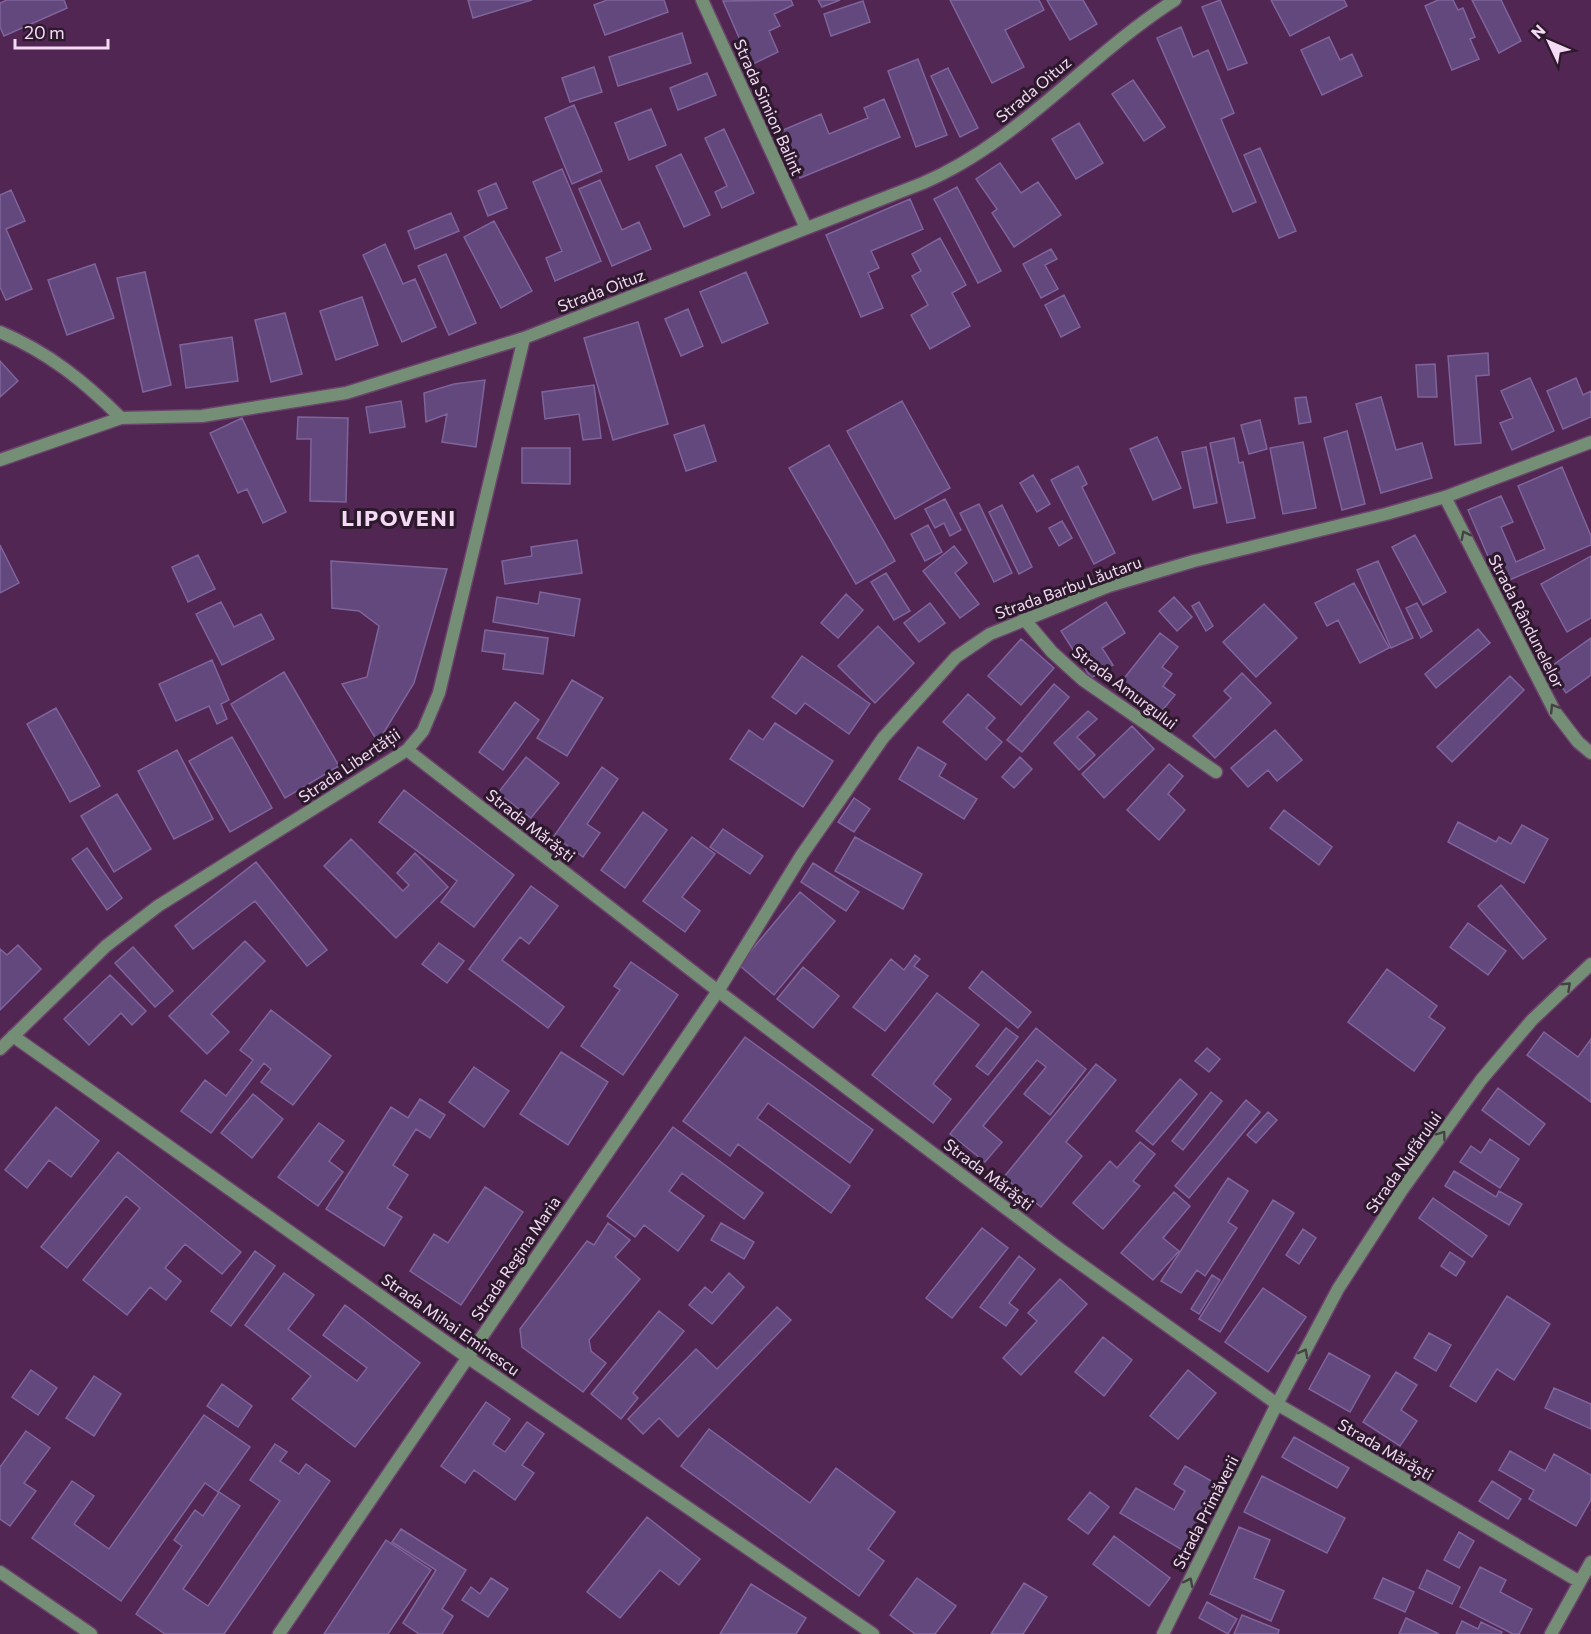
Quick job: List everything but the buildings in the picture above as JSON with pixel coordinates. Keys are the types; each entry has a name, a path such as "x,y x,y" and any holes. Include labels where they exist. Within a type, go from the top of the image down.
{"street":[{"name":"Strada Simion Balint","path":"702,0 806,228"},
{"name":"Strada Oituz","path":"0,460 121,418 202,416 346,393 524,338 806,228 951,171 987,150 1135,26 1175,0"},
{"path":"0,332 31,345 65,368 91,388 121,418"},
{"name":"Strada Libertății","path":"0,1049 106,946 158,906 407,750 428,722 439,693 524,338"},
{"name":"Strada Barbu Lăutaru","path":"718,991 801,856 883,738 956,657 990,634 1109,586 1183,564 1364,520 1445,497 1591,442"},
{"name":"Strada Rândunelelor","path":"1445,497 1555,712 1578,742 1591,753"},
{"name":"Strada Amurgului","path":"1024,619 1052,652 1083,680 1216,772"},
{"name":"Strada Mărăști","path":"407,750 718,991 1061,1250 1277,1404 1580,1582"},
{"name":"Strada Nufărului","path":"1277,1404 1338,1289 1402,1190 1481,1080 1524,1029 1591,964"},
{"name":"Strada Regina Maria","path":"279,1634 718,991"},
{"name":"Strada Mihai Eminescu","path":"13,1036 467,1357 873,1634"},
{"name":"Strada Primăverii","path":"1162,1634 1277,1404"},
{"path":"1551,1634 1591,1562"},
{"path":"0,1572 91,1634"}],"district":[{"name":"LIPOVENI","path":"399,517"}]}
